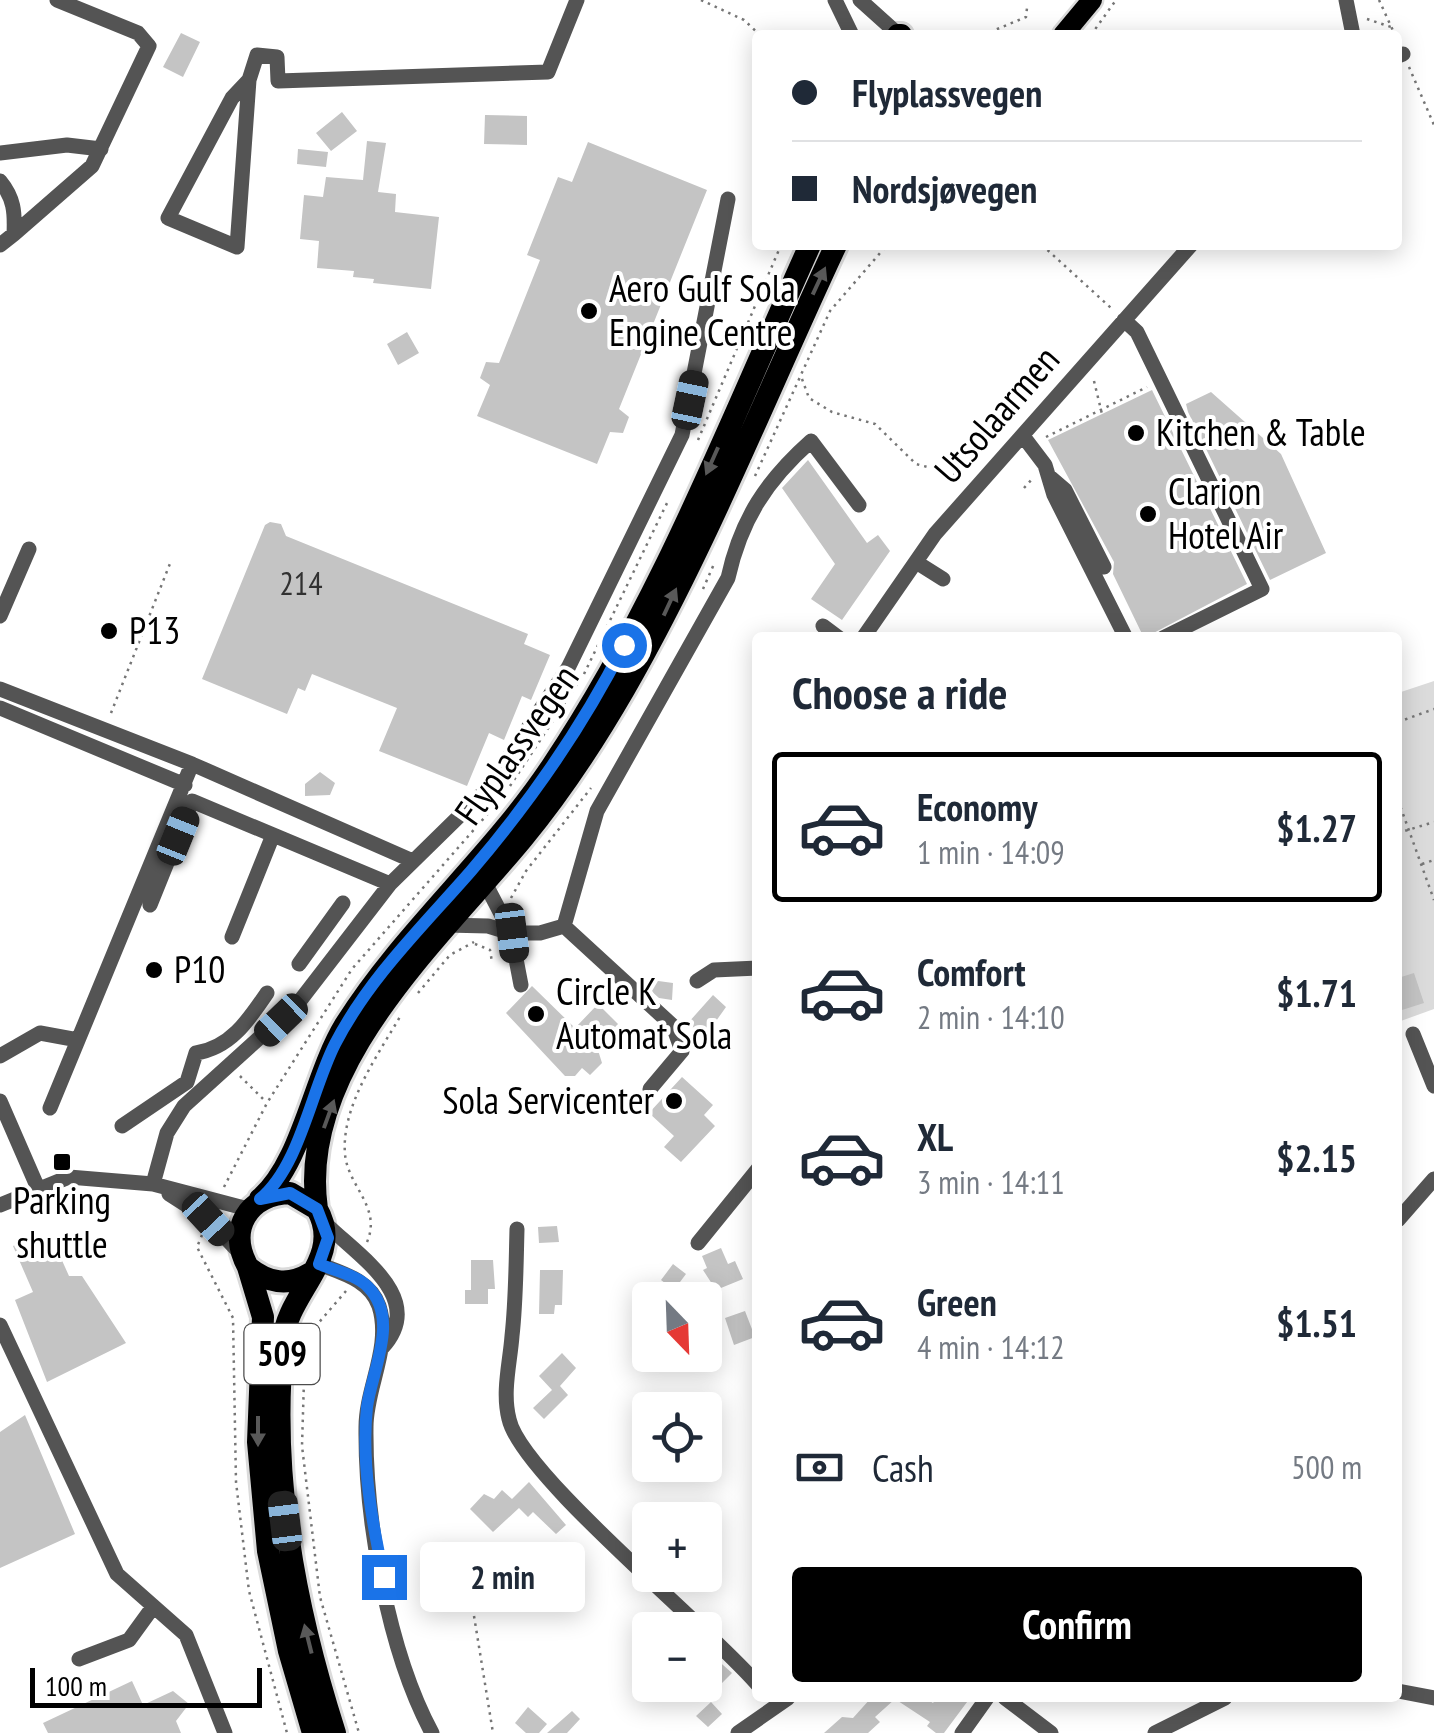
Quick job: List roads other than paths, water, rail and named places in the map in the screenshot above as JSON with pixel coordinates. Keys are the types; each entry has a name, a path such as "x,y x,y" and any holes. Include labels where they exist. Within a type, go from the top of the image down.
{"highway":[{"name":"Flyplassvegen","path":"313,1733 288,1651 268,1552 258,1442 262,1317 244,1260 240,1222 286,1170 320,1072 344,1028 389,962 512,820 610,674 808,250"},
{"name":"Flyplassvegen","path":"335,1733 297,1595 282,1493 279,1392 284,1334 294,1301 328,1238 313,1178 316,1156 340,1084 380,1008 446,925 485,884 563,783 626,686 658,627 834,250"},
{"path":"255,1204 290,1193 321,1216"},
{"name":"509","path":"244,1260 275,1282 290,1282 315,1268"}],"main road":[{"path":"1067,30 1092,0"}],"street":[{"path":"0,245 88,172 148,46 138,33 58,0"},
{"path":"249,80 232,98 168,218 237,247 249,80 257,54 277,56 278,82 548,72 577,0"},
{"path":"835,0 850,30"},
{"path":"860,0 893,30"},
{"path":"0,153 66,145 101,149"},
{"path":"0,181 11,195 14,234"},
{"path":"153,1184 168,1132 184,1106 299,1002 390,884 454,824 510,758 568,668 615,579 682,435 728,199"},
{"name":"Utsolaarmen","path":"867,632 916,562 1118,316 1186,250"},
{"path":"1118,316 1137,332 1262,589 1175,632"},
{"path":"1023,436 1036,450 1051,478 1054,495 1123,632"},
{"path":"564,926 597,810 728,578 741,535 772,476 811,440 859,505"},
{"path":"1051,478 1065,490 1104,567"},
{"path":"0,616 28,549"},
{"path":"916,562 943,579"},
{"path":"823,626 831,632"},
{"path":"0,689 192,764 413,861"},
{"path":"0,708 185,785"},
{"path":"50,1108 192,764"},
{"path":"150,905 192,801 390,884"},
{"path":"232,937 273,835"},
{"path":"485,884 512,933 521,985"},
{"path":"299,964 343,903"},
{"path":"446,925 488,926 512,933 540,933 564,926"},
{"path":"564,926 674,1026 682,1050 650,1089"},
{"path":"697,982 714,970 752,968"},
{"path":"122,1126 187,1082 196,1053 216,1051 245,1024 267,993"},
{"path":"0,1056 40,1033 78,1040"},
{"path":"1412,1034 1434,1086"},
{"path":"0,1101 36,1186"},
{"path":"698,1243 752,1176"},
{"path":"0,1205 36,1186 69,1177 153,1184 255,1204"},
{"path":"1402,1212 1434,1179"},
{"path":"153,1184 208,1219 244,1260"},
{"path":"321,1216 380,1273 397,1300 393,1336 382,1348"},
{"path":"517,1229 506,1384 511,1430 523,1449 568,1497 752,1678"},
{"path":"315,1268 368,1286 379,1306 382,1348 366,1426 372,1508 398,1639 410,1684 432,1733"},
{"path":"0,1326 117,1574 186,1634 225,1733"},
{"path":"79,1659 129,1640 153,1606"},
{"path":"1402,1692 1434,1698"},
{"path":"738,1733 775,1702"},
{"path":"962,1733 985,1702"},
{"path":"1010,1702 1051,1733"},
{"path":"1156,1733 1217,1702"}],"place":[{"name":"Aero Gulf Sola Engine Centre","path":"589,311"},
{"name":"Kitchen & Table","path":"1136,433"},
{"name":"Clarion Hotel Air","path":"1148,514"},
{"name":"P13","path":"109,631"},
{"name":"P10","path":"154,970"},
{"name":"Circle K Automat Sola","path":"536,1014"},
{"name":"Sola Servicenter","path":"674,1101"},
{"name":"Parking shuttle","path":"62,1162"}]}
